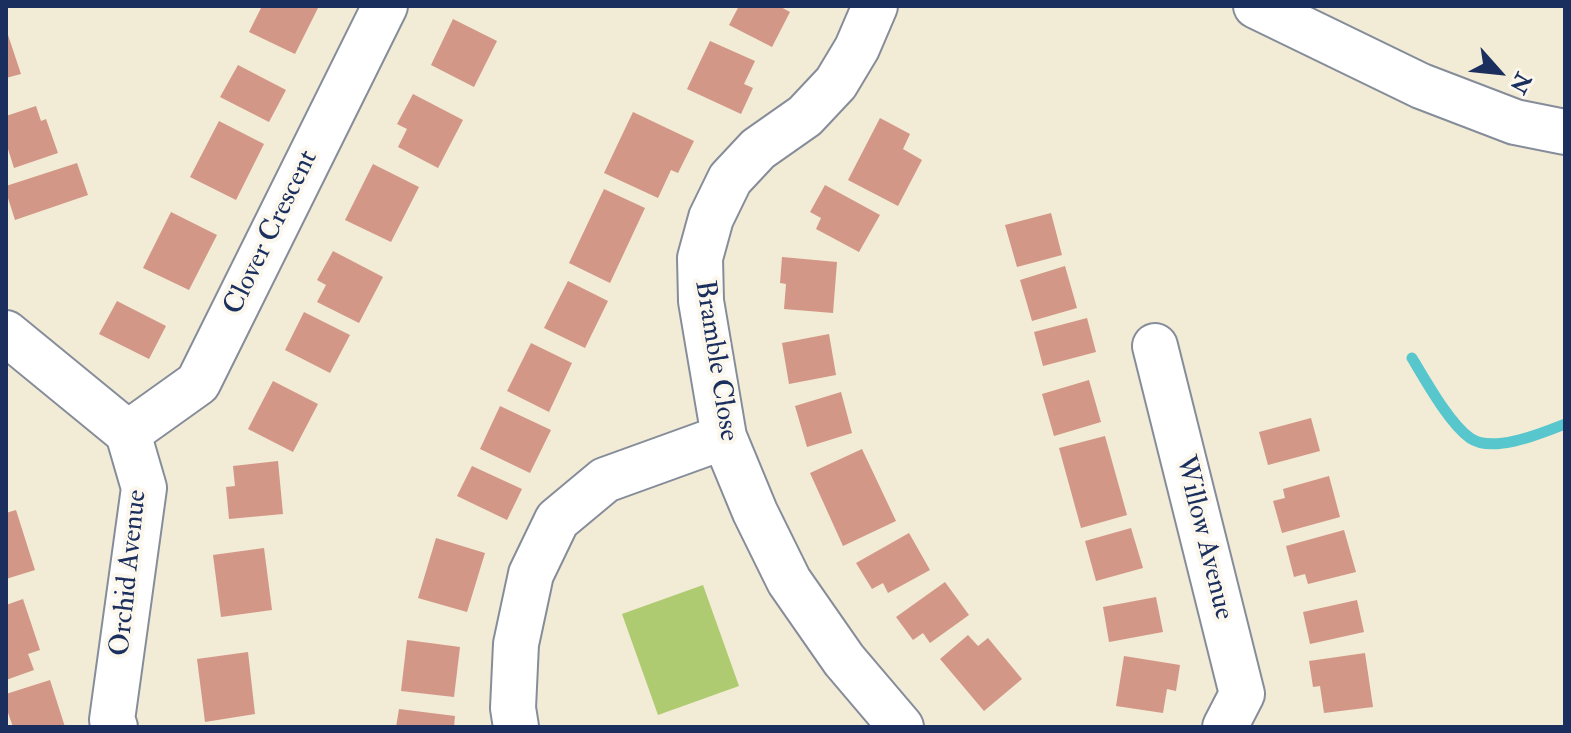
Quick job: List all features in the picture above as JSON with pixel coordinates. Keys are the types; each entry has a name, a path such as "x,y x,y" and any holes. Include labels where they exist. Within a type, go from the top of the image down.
{"street":[{"name":"Clover Crescent","path":"128,433 198,383 385,6"},
{"name":"Bramble Close","path":"875,6 857,48 836,83 805,116 758,149 730,179 711,218 700,258 701,301 724,437 755,512 789,581 844,660 901,727"},
{"path":"1256,6 1421,86 1515,122 1565,132"},
{"path":"6,333 128,433"},
{"name":"Willow Avenue","path":"1155,346 1242,694 1225,727"},
{"name":"Orchid Avenue","path":"115,727 112,720 144,488 128,433"},
{"path":"516,727 513,708 516,644 531,574 557,520 605,480 724,437"}],"green space":[{"path":"703,585 739,686 658,715 622,614"}],"building":[{"path":"262,6 318,8 295,54 249,32"},
{"path":"739,6 779,6 790,12 772,47 729,25"},
{"path":"453,19 497,41 474,87 431,65"},
{"path":"6,29 21,74 6,78"},
{"path":"710,41 755,61 744,84 753,88 741,114 687,89"},
{"path":"238,65 286,90 269,122 220,97"},
{"path":"413,94 463,120 438,168 398,147 407,129 397,124"},
{"path":"36,106 41,121 46,119 58,153 14,168 6,150 6,116"},
{"path":"633,112 694,141 678,173 671,170 658,198 604,173"},
{"path":"880,118 910,134 903,149 922,160 898,206 848,180"},
{"path":"219,121 264,144 236,200 190,177"},
{"path":"77,163 88,195 15,220 6,186"},
{"path":"373,164 419,187 391,242 345,220"},
{"path":"825,185 880,215 859,252 816,229 821,218 810,212"},
{"path":"604,189 645,208 610,283 569,263"},
{"path":"171,212 217,235 189,290 143,268"},
{"path":"1051,213 1062,255 1017,267 1005,225"},
{"path":"333,251 383,277 359,323 317,302 326,285 317,280"},
{"path":"782,257 837,262 833,313 784,309 786,284 780,283"},
{"path":"1065,266 1077,308 1032,321 1020,280"},
{"path":"568,281 608,301 585,348 544,328"},
{"path":"117,301 166,326 149,359 99,334"},
{"path":"304,312 350,335 330,373 285,350"},
{"path":"1087,318 1096,352 1043,366 1034,332"},
{"path":"829,334 836,375 789,384 782,343"},
{"path":"531,343 572,363 549,412 507,391"},
{"path":"1089,380 1101,422 1054,436 1042,394"},
{"path":"273,381 318,404 293,452 248,429"},
{"path":"841,392 852,433 807,447 795,406"},
{"path":"500,406 551,430 530,473 480,449"},
{"path":"1311,418 1320,451 1268,465 1259,432"},
{"path":"1105,436 1127,515 1081,528 1059,448"},
{"path":"862,449 896,521 843,546 810,473"},
{"path":"278,461 283,514 229,519 226,487 235,486 233,466"},
{"path":"472,466 522,489 507,520 457,496"},
{"path":"1329,476 1340,517 1282,533 1273,501 1285,498 1283,489"},
{"path":"16,510 35,570 6,579 6,513"},
{"path":"1131,528 1143,568 1096,581 1085,541"},
{"path":"1344,530 1356,572 1308,584 1305,574 1294,577 1286,546"},
{"path":"909,533 930,570 888,593 883,583 872,589 856,563"},
{"path":"436,538 485,553 467,612 418,598"},
{"path":"264,548 272,610 221,617 213,555"},
{"path":"945,582 969,615 930,643 923,633 913,640 896,617"},
{"path":"1156,597 1163,632 1109,642 1103,607"},
{"path":"23,599 40,650 28,654 34,670 6,680 6,605"},
{"path":"1357,600 1364,632 1310,644 1303,612"},
{"path":"968,635 978,646 988,638 1022,679 984,711 940,659"},
{"path":"407,640 460,647 454,697 401,691"},
{"path":"248,652 255,714 205,722 197,659"},
{"path":"1365,653 1373,707 1324,713 1320,686 1313,687 1309,661"},
{"path":"1124,656 1180,665 1176,691 1167,689 1163,713 1116,706"},
{"path":"50,680 65,727 13,727 6,707 6,694"},
{"path":"399,709 455,716 454,727 396,727"}],"waterway":[{"path":"1412,358 1438,401 1470,438 1491,444 1504,443 1565,424"}]}
